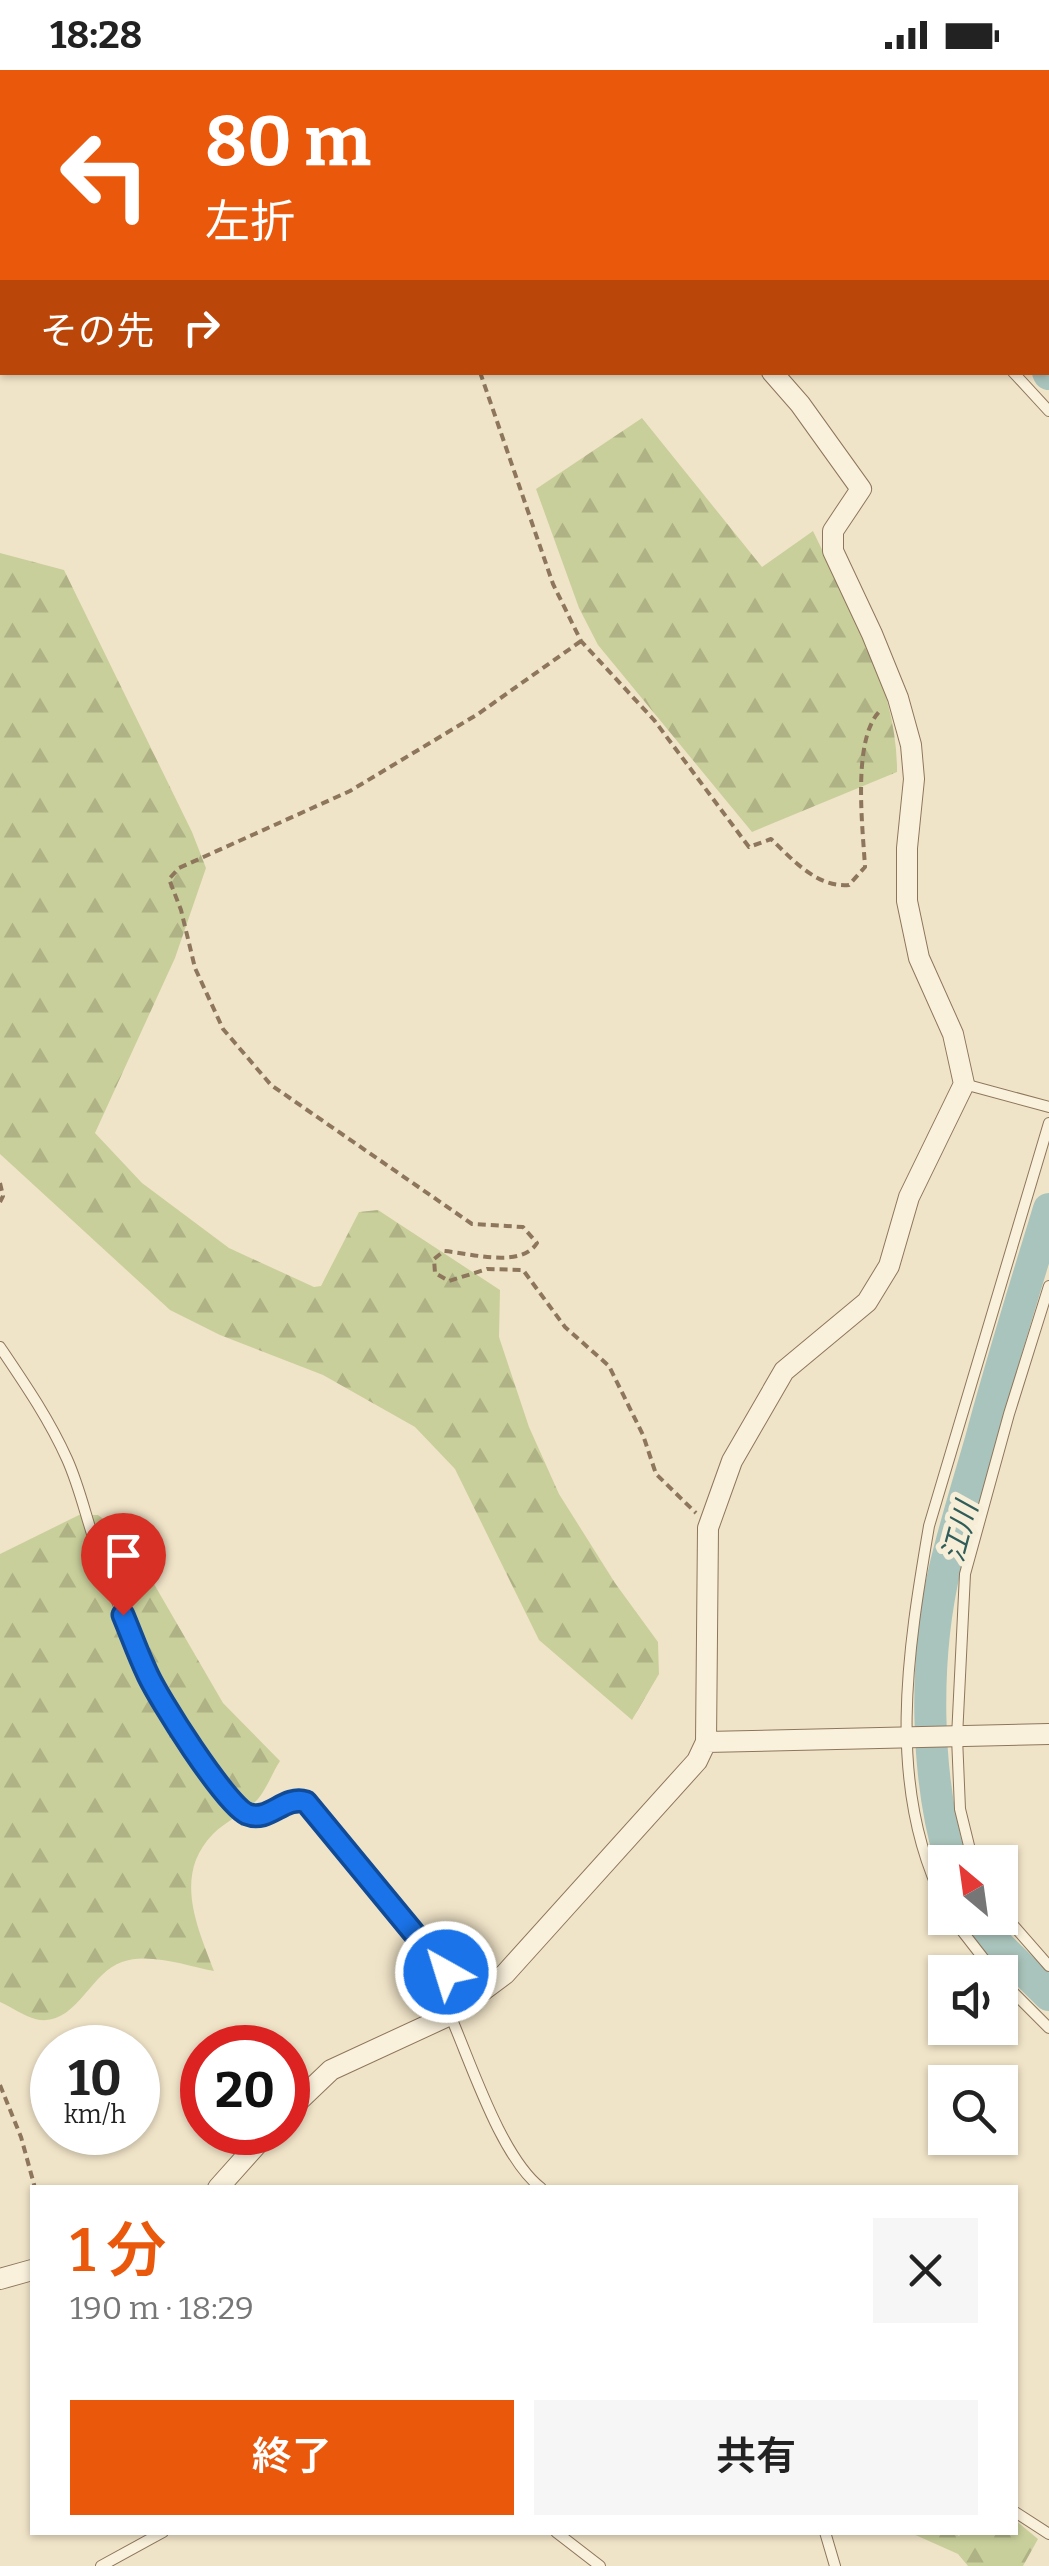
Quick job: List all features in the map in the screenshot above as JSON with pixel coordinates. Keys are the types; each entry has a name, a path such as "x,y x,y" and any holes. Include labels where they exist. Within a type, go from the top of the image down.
{"street":[{"path":"310,2090 331,2070 450,2016 505,1974 686,1777 706,1742 708,1528 732,1461 784,1372 867,1302 889,1266 909,1196 964,1084 953,1034 919,958 907,901 914,779 911,745 898,698 833,551 833,532 861,489 775,375"},
{"path":"706,1742 1049,1734"},
{"path":"221,2185 247,2155"},
{"path":"0,2279 30,2271"}],"lane":[{"path":"1016,375 1049,411"},
{"path":"964,1084 1049,1106"},
{"path":"928,1864 909,1774 908,1670 929,1526 1049,1123"},
{"path":"969,1845 960,1810 953,1737 965,1574 1049,1286"},
{"path":"0,1347 50,1422 70,1465 98,1554 148,1676 210,1772 246,1814 264,1815 290,1801 306,1802 469,2001"},
{"path":"1018,1931 1049,1966"},
{"path":"965,1935 981,1955"},
{"path":"1018,1996 1049,2028"},
{"path":"450,2016 508,2146 528,2178 537,2185"},
{"path":"1018,2514 1049,2534"},
{"path":"101,2566 158,2535"},
{"path":"560,2535 600,2566"},
{"path":"826,2535 836,2566"}],"path":[{"path":"481,375 554,584 581,641 654,720 749,846 771,839 800,867 834,886 848,885 864,867 862,782 867,732 876,713 898,698"},
{"path":"581,641 478,714 350,791 179,868 169,879 195,968 223,1029 237,1049 271,1085 472,1224 523,1227 536,1243 532,1250 517,1258 444,1252 434,1259 435,1273 449,1281 487,1269 522,1270 566,1327 609,1366 643,1435 656,1474 708,1528"},
{"path":"0,1183 0,1202"},
{"path":"0,2085 21,2136 34,2185"}],"green space":[{"path":"642,418 762,567 813,531 856,618 880,678 895,740 897,772 752,832 598,645 579,608 536,489"},
{"path":"0,553 64,570 206,868 175,958 95,1133 142,1183 229,1248 314,1287 321,1286 359,1212 378,1210 500,1290 499,1337 529,1427 559,1494 658,1642 659,1674 632,1720 539,1640 455,1469 415,1427 323,1375 220,1335 170,1310 0,1154"},
{"path":"79,1515 98,1515 117,1529 136,1553 223,1703 280,1761 256,1801 213,1834 194,1866 192,1901 214,1971 156,1959 133,1959 111,1968 61,2016 35,2019 0,2002 0,1554"},
{"path":"1018,2522 1038,2539 1023,2566 968,2566 958,2554 915,2535 1018,2535"}],"waterway":[{"name":"江川","path":"946,1845 936,1792 930,1716 938,1603 957,1521 1049,1209"},
{"name":"江川","path":"990,1935 1049,1995"}],"route":[{"path":"123,1615 148,1676 210,1772 237,1805 246,1814 264,1815 290,1801 306,1802 446,1972"}]}
